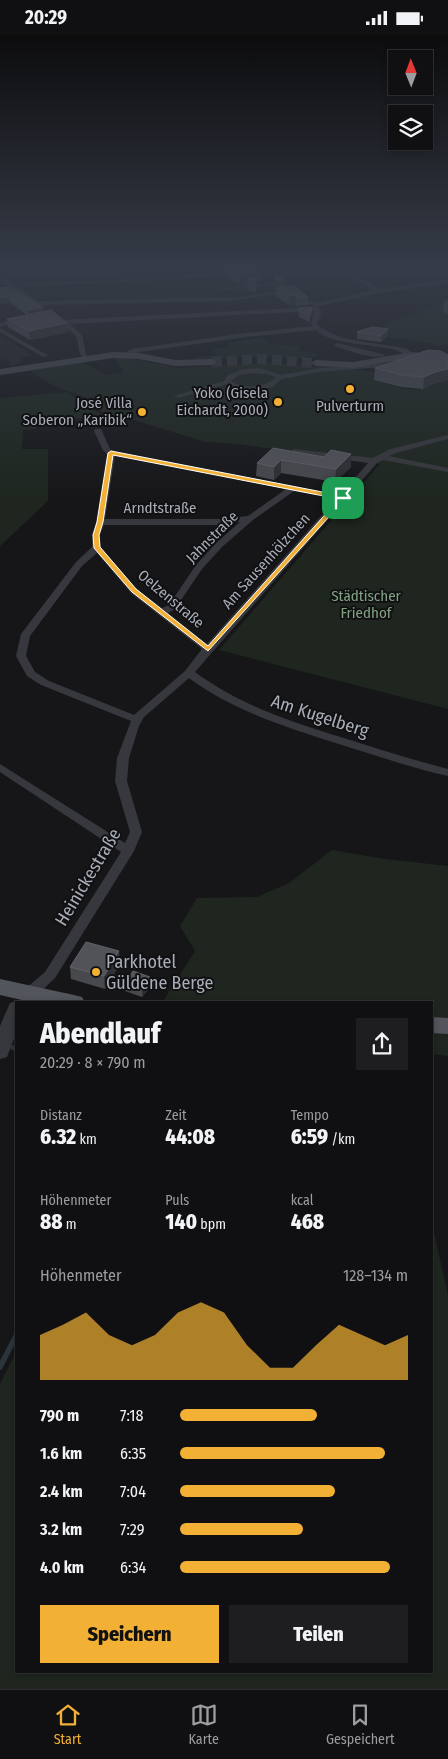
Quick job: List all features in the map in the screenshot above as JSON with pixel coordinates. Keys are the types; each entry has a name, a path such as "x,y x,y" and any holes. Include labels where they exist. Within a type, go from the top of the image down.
{"main road":[{"path":"0,372 86,358 125,355 174,363 212,362"},
{"path":"316,363 353,365 397,356 412,355 448,359"},
{"path":"0,987 22,1001"},
{"path":"433,1025 448,1026"}],"street":[{"path":"23,344 44,357"},
{"path":"81,344 86,358"},
{"path":"125,355 131,351 175,344"},
{"path":"336,344 366,353 383,355"},
{"path":"376,344 405,350 412,355"},
{"path":"178,396 227,382 238,387 254,388 272,383 280,377 320,370 390,366 399,362 400,359 397,356"},
{"path":"227,382 227,379 232,376 259,370 272,372 280,377"},
{"path":"98,431 111,453 100,522 96,535 97,548 79,564 38,618 25,637 21,656 31,674 45,683 127,717 137,719"},
{"name":"Am Sausenhölzchen","path":"190,673 208,649 377,459 416,444 448,437"},
{"path":"296,451 377,459 448,470"},
{"path":"111,453 343,498"},
{"name":"Jahnstraße","path":"160,613 172,607 198,567 219,545 250,518 293,488"},
{"name":"Arndtstraße","path":"100,522 220,522 250,518"},
{"name":"Oelzenstraße","path":"97,548 134,591 208,649"},
{"name":"Heinickestraße","path":"22,1001 50,975 128,851 136,832 121,781 123,758 137,719 190,673"},
{"name":"Am Kugelberg","path":"190,673 209,690 257,714 347,744 448,773"},
{"path":"0,767 128,851"},
{"path":"0,1052 15,1017"}],"shaded area":[{"path":"0,344 14,344 33,355 20,359 24,361 12,366 6,360 0,359"}],"green space":[{"path":"229,344 299,346 299,351 317,353 316,357 307,356 305,359 265,356 196,360 193,358 217,355 212,350 231,346"},
{"name":"Städtischer Friedhof","path":"114,358 132,359 179,368 271,363 369,371 375,372 374,379 410,389 425,388 448,380 448,709 219,650 380,464 238,444 206,442 127,418 107,416 86,398 52,385 29,370 81,361 105,375 124,372"},
{"path":"67,392 101,415 94,419 37,417 36,429 23,430 22,449 48,449 48,501 0,546 0,398"},
{"path":"332,850 385,859 448,866 448,1056 433,1054 433,1001 163,1001 195,951 180,926 197,898 257,897 289,883"},
{"path":"433,1228 448,1295 448,1689 0,1689 0,1384 15,1354 16,1673 433,1673"}],"building":[{"path":"428,350 441,351 448,355 448,369 424,377 402,375 375,368"},
{"path":"273,448 324,457 331,450 351,454 336,469 281,460 274,467 257,463"},
{"path":"86,942 119,951 104,976 70,967"},
{"path":"133,971 150,977 142,989 125,982"}],"waterway":[{"path":"0,1367 15,1338"}],"tunnel":[{"path":"212,362 260,359 316,363"}],"place":[{"name":"Pulverturm","path":"350,389"},
{"name":"Yoko (Gisela Eichardt, 2000)","path":"278,402"},
{"name":"José Villa Soberon „Karibik“","path":"142,412"},
{"name":"Parkhotel Güldene Berge","path":"96,972"}],"route":[{"path":"111,453 343,498 208,649 134,591 97,548 96,535 100,522 111,453"}]}
